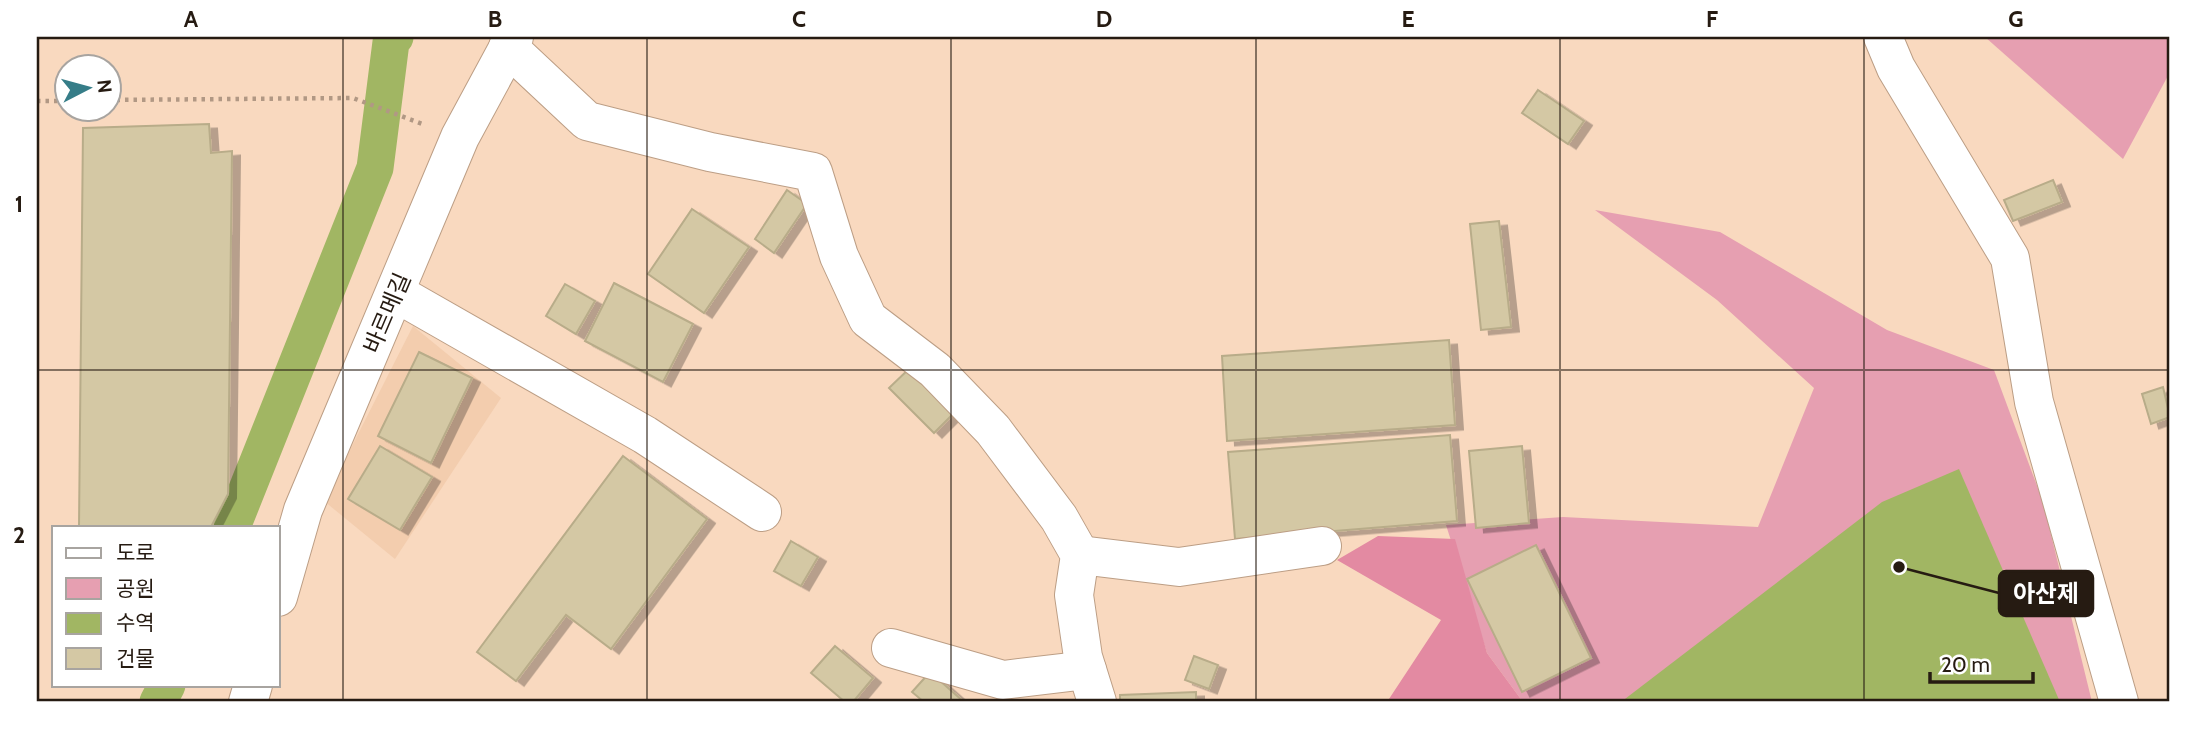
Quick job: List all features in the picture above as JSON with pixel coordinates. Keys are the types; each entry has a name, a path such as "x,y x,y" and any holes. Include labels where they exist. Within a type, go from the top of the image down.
{"street":[{"path":"1883,37 1896,68 2010,258 2034,402 2119,702"},
{"path":"511,42 587,121 710,152 813,172 839,256 868,319 934,370 993,430 1059,518 1080,555 1074,595 1092,686 1003,680 891,648"},
{"name":"바르메길","path":"280,590 303,510 460,138 511,42"},
{"path":"396,293 645,435 762,512"},
{"path":"1080,555 1178,567 1322,546"}],"path":[{"path":"122,100 353,98 421,124"}],"shaded area":[{"path":"413,326 501,398 395,559 324,501"},
{"path":"1378,536 1455,539 1487,653 1523,702 1387,702 1441,620 1337,560"}],"green space":[{"path":"1985,37 2170,37 2170,72 2123,159"},
{"path":"1595,210 1720,232 1887,330 1994,370 2043,502 2092,702 1523,702 1487,653 1446,525 1563,517 1758,527 1814,388 1717,300"}],"water":[{"path":"1959,469 2060,702 1621,702 1882,502"}],"building":[{"path":"1538,90 1584,121 1568,144 1522,113"},
{"path":"209,124 211,153 232,151 228,494 212,526 79,526 83,128"},
{"path":"2053,180 2062,202 2013,221 2004,200"},
{"path":"787,190 807,204 774,253 755,239"},
{"path":"692,209 749,247 704,313 648,274"},
{"path":"1499,221 1511,327 1481,330 1470,224"},
{"path":"614,283 693,324 663,382 585,341"},
{"path":"565,284 595,301 576,334 546,316"},
{"path":"1449,340 1455,425 1227,441 1222,356"},
{"path":"419,352 472,378 431,463 378,436"},
{"path":"912,366 956,411 934,433 889,388"},
{"path":"2163,387 2170,417 2151,424 2142,394"},
{"path":"1450,435 1457,521 1235,539 1228,452"},
{"path":"380,446 432,477 400,530 348,499"},
{"path":"1522,446 1529,523 1476,528 1469,451"},
{"path":"623,456 707,519 611,649 566,615 516,681 477,652"},
{"path":"791,541 818,557 801,586 774,571"},
{"path":"1536,545 1591,658 1522,692 1467,579"},
{"path":"835,646 873,678 853,702 845,702 811,673"},
{"path":"1194,656 1218,665 1209,689 1185,680"},
{"path":"930,672 964,702 924,702 912,692"},
{"path":"1196,692 1196,702 1120,702 1120,695"}],"waterway":[{"path":"232,526 375,168 391,42 395,37"},
{"path":"158,702 166,686"}],"place":[{"name":"아산제","path":"1899,567"}]}
